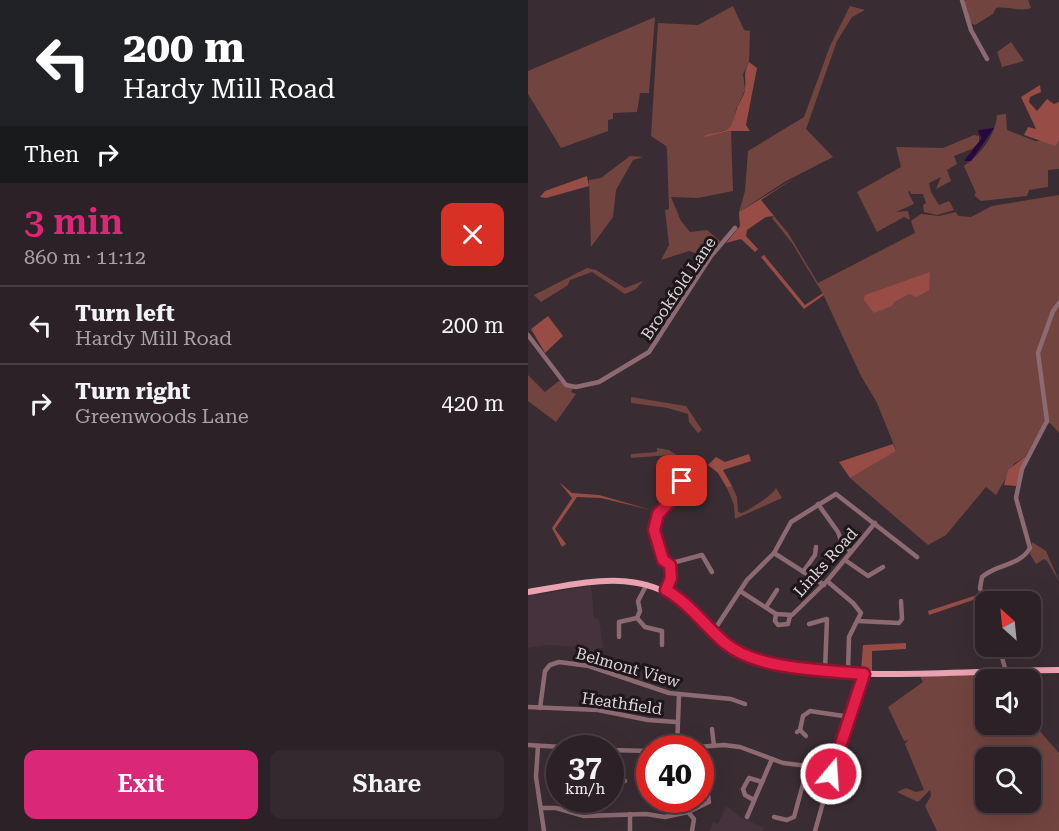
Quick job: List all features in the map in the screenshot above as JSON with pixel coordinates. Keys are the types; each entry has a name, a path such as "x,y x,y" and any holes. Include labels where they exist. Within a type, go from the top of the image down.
{"main road":[{"path":"528,592 600,580 646,584 666,590 688,606 713,632 737,651 753,659 864,674 975,672"},
{"path":"1041,671 1059,670"}],"street":[{"path":"962,0 971,30 987,59"},
{"name":"Brookfold Lane","path":"528,334 566,385 576,387 599,382 649,352 711,256 735,228"},
{"path":"981,591 982,577 993,569 1014,562 1030,548 1016,498 1024,463 1047,421 1038,353 1053,311 1059,303"},
{"path":"697,471 682,481 677,494 660,512 654,533 664,562 670,565 702,555 712,572"},
{"path":"713,632 751,576 774,553 788,524 837,493 917,557"},
{"path":"818,504 838,532 841,542 851,552"},
{"name":"Links Road","path":"776,614 775,621 778,625 788,624 790,616 825,583 876,523"},
{"path":"803,572 815,555 816,546"},
{"path":"774,553 825,583 859,609 858,621 849,637 848,672"},
{"path":"845,560 868,576 883,567"},
{"path":"666,590 671,578 670,565"},
{"path":"637,618 640,611 638,602 646,584"},
{"name":"Links Road","path":"740,591 776,614 790,616"},
{"path":"766,607 777,592"},
{"path":"858,621 900,623 902,619 901,601"},
{"path":"620,633 621,621 637,618"},
{"path":"637,618 645,627 661,630 662,642"},
{"path":"809,624 827,620 825,670"},
{"name":"Belmont View","path":"540,708 545,671 559,662 589,666 679,695 718,697 745,704"},
{"path":"815,831 864,674"},
{"path":"676,735 679,695"},
{"name":"Heathfield","path":"528,707 598,710 648,720 676,722"},
{"path":"806,736 798,731 805,712 820,711 850,717"},
{"path":"712,729 713,735"},
{"path":"528,745 546,746"},
{"path":"538,746 537,777 544,831"},
{"path":"714,746 740,747 772,759 808,766 831,774"},
{"path":"747,817 772,759"},
{"path":"776,819 787,820 794,817 808,766"},
{"path":"754,800 745,795 742,789 750,778 762,782"},
{"path":"542,808 556,808 584,816 630,814 665,817 683,813"},
{"path":"689,813 694,819 692,831"},
{"path":"630,814 630,831"}],"shaded area":[{"path":"1028,0 1031,8 996,8 993,14 975,25 971,23 964,1"},
{"path":"733,6 744,30 750,31 749,62 743,74 745,90 736,109 734,125 730,129 705,136 731,131 733,191 698,198 671,197 681,221 690,232 707,230 720,241 708,257 689,251 661,260 669,245 665,210 669,209 667,150 666,146 651,136 658,23 698,25"},
{"path":"850,6 865,10 852,17 837,41 806,129 833,157 786,181 739,212 745,191 748,151 804,117 830,46"},
{"path":"655,17 649,93 640,93 637,112 613,113 613,119 608,120 608,131 561,148 528,94 528,71"},
{"path":"1011,42 1024,61 1002,67 997,52"},
{"path":"749,62 757,68 746,125 750,131 730,131 705,137 705,135 725,131 731,126 744,92 745,74"},
{"path":"1040,85 1041,92 1030,97 1029,102 1037,111 1047,99 1054,104 1059,102 1059,140 1055,146 1024,135 1028,127 1036,129 1021,97"},
{"path":"1006,114 1007,130 1035,141 1059,140 1059,169 1048,170 1048,187 1029,190 1027,196 981,201 974,195 976,193 964,166 986,144 994,130 997,115"},
{"path":"994,128 971,161 964,161 982,138 979,130"},
{"path":"974,135 979,136 979,142 972,149 954,156 957,164 947,170 951,181 936,189 941,177 929,183 931,192 939,205 949,201 954,210 937,215 924,212 923,205 926,203 923,194 911,194 910,191 908,192 914,204 896,212 908,211 910,220 904,217 877,232 857,192 901,167 896,147 943,148"},
{"path":"630,156 643,157 633,160 616,190 613,217 591,247 589,180 601,178"},
{"path":"587,176 589,186 546,198 540,197 545,191"},
{"path":"796,177 761,200 774,216 766,217 747,230 746,236 758,249 755,252 741,239 726,243 740,226 739,212"},
{"path":"1059,195 1059,433 1050,423 1044,425 1026,456 1014,464 996,495 986,487 946,535 928,545 850,478 896,450 877,403 860,374 823,294 792,243 772,218 774,216 788,233 818,283 915,233 911,221 921,214 939,216 956,212 958,216 971,217 992,206"},
{"path":"764,255 805,305 823,293 824,295 804,309 761,257"},
{"path":"587,268 596,270 625,288 643,281 636,289 625,294 592,272 570,280 568,285 541,302 534,295"},
{"path":"930,272 929,290 917,297 909,294 894,302 892,306 874,313 864,300 865,295"},
{"path":"548,316 563,336 545,353 531,329"},
{"path":"528,375 545,392 559,381 573,388 571,392 576,394 556,422 528,401"},
{"path":"631,397 686,406 702,430 698,433 689,422 688,414 668,408 631,403"},
{"path":"893,444 896,451 850,478 839,462"},
{"path":"657,448 669,450 697,469 669,455 631,458 631,454 657,452"},
{"path":"749,454 751,461 723,470 732,486 727,488 718,473 708,465 716,457 725,462"},
{"path":"1026,456 1016,486 1004,485 1008,470"},
{"path":"559,482 572,493 599,495 651,510 601,498 577,497 555,529 566,544 562,547 552,528 572,498"},
{"path":"732,486 737,497 738,512 742,513 766,498 776,488 782,498 735,519 734,505 727,488"},
{"path":"1032,542 1046,551 1059,581 1047,561 1044,559 1036,564 1030,554"},
{"path":"591,586 594,618 599,619 603,648 597,648 593,664 582,661 584,647 546,645 528,648 528,596"},
{"path":"975,596 975,599 929,615 928,611"},
{"path":"906,643 906,649 872,651 872,671 861,671 863,645"},
{"path":"975,675 975,735 1041,735 1041,732 1059,753 1059,831 937,831 925,806 931,796 930,790 918,802 897,792 906,788 916,792 924,790 905,744 908,740 904,741 888,707 923,682 920,676 901,676"},
{"path":"726,806 740,817 764,828 763,831 710,831 713,821 718,824"}],"route":[{"path":"682,481 677,494 658,514 654,530 663,560 670,565 671,578 666,590 688,606 725,643 748,657 864,674 831,774"}]}
